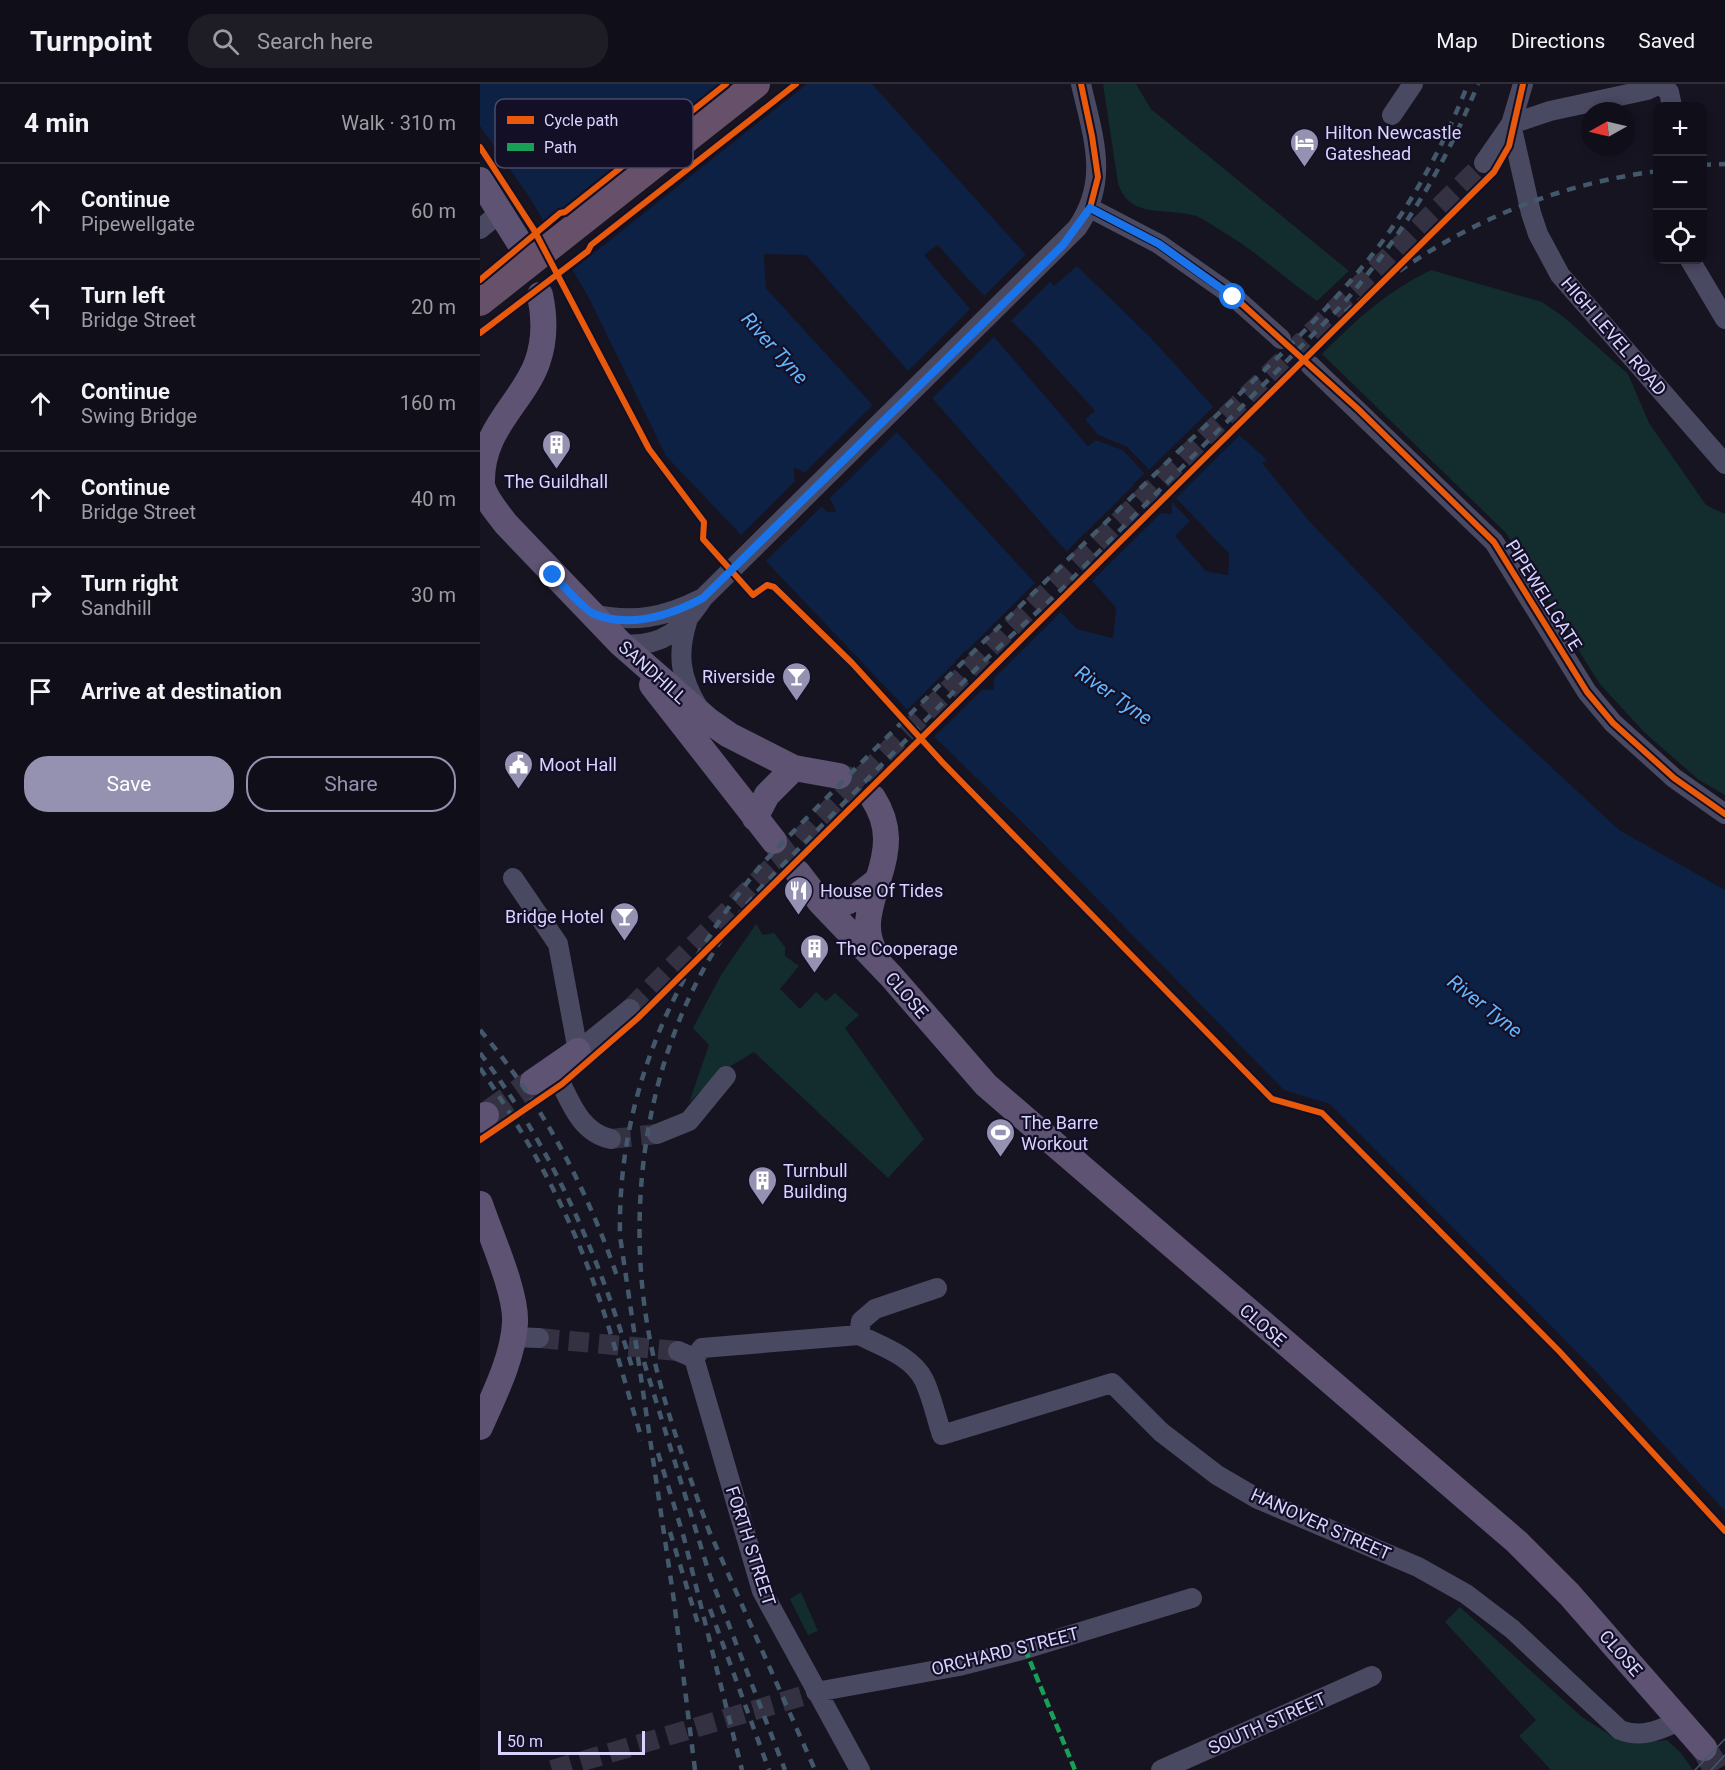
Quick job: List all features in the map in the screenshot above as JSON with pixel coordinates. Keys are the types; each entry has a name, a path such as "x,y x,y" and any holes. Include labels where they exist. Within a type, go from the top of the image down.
{"highway":[{"path":"693,134 756,84"},
{"path":"480,302 650,168"}],"main road":[{"path":"480,180 519,242"},
{"name":"SANDHILL","path":"540,295 544,323 536,365 486,438 481,459 481,486 506,524 621,644 709,721 729,735 794,768 839,776"},
{"path":"621,644 774,841"},
{"path":"755,818 767,795 794,768"},
{"path":"873,798 885,823 888,840 867,917 868,934 873,951 891,976"},
{"name":"CLOSE","path":"798,873 821,903 891,976 986,1085 1518,1542 1569,1594 1682,1720 1704,1748"},
{"path":"821,903 831,906 844,904 878,880"},
{"path":"543,1075 578,1051"},
{"path":"480,1204 514,1306 513,1337 480,1427"}],"street":[{"path":"709,721 690,694 680,664 682,638 687,621 703,598 1047,261 1077,228 1090,208 1098,177 1081,84"},
{"path":"1392,116 1413,84"},
{"path":"1484,163 1511,124 1523,84"},
{"path":"1511,124 1550,111 1660,84 1669,92 1671,102"},
{"name":"HIGH LEVEL ROAD","path":"1511,124 1531,213 1538,234 1560,275 1725,464"},
{"path":"1090,208 1159,244 1233,297 1281,339"},
{"path":"480,229 501,212"},
{"path":"1692,264 1725,320"},
{"name":"PIPEWELLGATE","path":"1310,365 1494,542 1587,692 1613,723 1674,778 1725,814"},
{"path":"592,614 615,619 650,618 676,611 703,598"},
{"path":"621,644 640,644 658,640 687,621"},
{"path":"513,878 558,944 578,1051 630,1009"},
{"path":"543,1075 584,1126 596,1136 611,1139"},
{"path":"657,1134 689,1121 726,1076"},
{"path":"859,1335 861,1321 875,1309 937,1288"},
{"name":"HANOVER STREET","path":"859,1335 892,1351 915,1368 924,1380 942,1435 1112,1383 1161,1432 1216,1475 1258,1499 1418,1567 1466,1594 1512,1629 1620,1730 1632,1734 1649,1734 1682,1720"},
{"name":"FORTH STREET","path":"859,1335 702,1348 686,1354 762,1591 860,1770"},
{"path":"513,1337 539,1338"},
{"name":"ORCHARD STREET","path":"816,1692 959,1666 1025,1649 1192,1598"},
{"name":"SOUTH STREET","path":"1161,1770 1372,1676"}],"green space":[{"path":"1103,84 1136,84 1151,109 1349,271 1317,301 1245,246 1202,219 1185,214 1150,210 1131,202 1123,195 1118,183"},
{"path":"1431,270 1542,302 1565,318 1628,374 1649,423 1706,505 1725,514 1725,795 1699,780 1645,733 1599,683 1506,533 1322,354 1373,307 1400,287"},
{"path":"756,924 763,935 774,933 785,947 785,956 799,966 780,989 800,1009 816,992 826,1001 835,993 859,1015 845,1028 924,1139 888,1178 754,1052 716,1075 689,1103 709,1045 693,1028 721,975"},
{"path":"801,1592 818,1631 808,1635 790,1599"},
{"path":"1460,1607 1582,1717 1616,1739 1635,1743 1667,1740 1681,1753 1693,1770 1551,1770 1519,1736 1536,1720 1445,1622"}],"water":[{"name":"River Tyne","path":"480,84 872,84 1054,286 1077,266 1151,338 1234,430 1267,460 1262,463 1309,521 1492,712 1619,830 1725,890 1725,1511 1590,1365 1330,1104 1284,1090 1025,825 918,721 666,456 589,298 530,198 509,168 693,168 693,99 495,99 495,148 480,126","holes":["938,245 970,282 1030,339 1095,411 1085,419 1098,435 1127,447 1229,554 1228,575 1206,571 1175,536 1191,521 1123,450 1096,440 1088,446 925,255","764,255 806,255 1116,608 1113,638 1077,629 766,288","794,468 806,474 826,493 836,512 827,512 794,478","1145,473 1172,503 1172,514 1161,513 1133,484","966,650 994,679 994,690 983,690 955,661"]}],"pier":[{"path":"719,84 807,84 570,272 542,224 613,168 693,168 693,105"},
{"path":"937,245 984,296 1028,252 1053,279 1011,321 1095,411 1085,419 1098,435 1127,447 1149,470 1215,405 1242,433 1176,498 1229,554 1228,575 1206,571 1175,536 1190,521 1172,502 1169,505 1144,477 1137,484 1163,511 1092,581 1116,608 1113,638 1077,629 1061,612 991,681 966,654 959,660 985,687 932,739 905,712 1035,583 897,432 827,501 803,474 873,405 766,288 764,254 806,255 908,371 970,309 924,255","holes":["937,249 968,285 1028,341 1091,411 1082,420 1095,437 1089,442 929,256","767,257 805,258 1113,609 1111,634 1078,626 769,287","994,337 1088,446 1096,440 1123,450 1145,474 1066,552 932,398","1194,522 1226,556 1225,571 1207,568 1179,536"]},
{"path":"798,478 823,505 763,564 738,538"}],"tunnel":[{"path":"630,1009 999,639 1484,163"},
{"path":"839,776 856,783 873,798"},
{"path":"774,841 798,873"},
{"path":"486,1115 533,1082"},
{"path":"611,1139 657,1134"},
{"path":"539,1338 678,1351"},
{"path":"552,1770 816,1692"},
{"path":"1704,1748 1717,1770"}],"tram line":[{"path":"1695,1770 1725,1739"},
{"path":"1711,1770 1725,1755"}],"railway":[{"path":"695,1770 674,1601 620,1236 622,1184 629,1133 640,1085 657,1037 702,947 762,864 955,670 1265,370 1347,285 1387,236 1414,195 1449,129 1468,84"},
{"path":"710,1534 655,1365 642,1279 640,1218 644,1156 655,1095 674,1035 698,979 730,926 769,879 983,662 1062,589 1342,305 1403,227 1420,200 1450,146 1478,84"},
{"path":"1707,165 1725,164"},
{"path":"1345,312 1380,284 1416,260 1491,219 1530,202 1571,189 1614,178 1653,172"},
{"path":"480,1030 523,1087 561,1148 592,1212 618,1279"},
{"path":"480,1053 529,1126 570,1203 604,1283 632,1367"},
{"path":"480,1068 531,1148 584,1256 619,1361 642,1440"},
{"path":"644,1362 710,1576 785,1770"},
{"path":"658,1453 684,1538 742,1770"},
{"path":"707,1526 815,1770"},
{"path":"670,1532 699,1627"},
{"path":"710,1609 769,1770"}],"marked path":[{"path":"1025,1649 1075,1770"}],"cycle path":[{"path":"693,110 726,84"},
{"path":"693,165 796,84"},
{"path":"1081,84 1098,177 1090,208 1159,244 1233,296 1358,409 1494,542 1587,692 1613,723 1674,778 1725,814"},
{"path":"480,1140 562,1084 638,1018 1494,172 1509,146 1523,84"},
{"path":"480,147 534,230 649,449 704,522 703,539 753,595 767,585 774,587 852,663 943,763 1272,1099 1322,1113 1559,1351 1725,1531"},
{"path":"480,280 560,213 565,212 620,168"},
{"path":"480,333 588,251 591,245 689,168"}],"place":[{"name":"Hilton Newcastle Gateshead","path":"1304,168"},
{"name":"The Guildhall","path":"556,470"},
{"name":"Riverside","path":"796,702"},
{"name":"Moot Hall","path":"518,790"},
{"name":"House Of Tides","path":"799,916"},
{"name":"Bridge Hotel","path":"625,942"},
{"name":"The Cooperage","path":"815,974"},
{"name":"The Barre Workout","path":"1000,1158"},
{"name":"Turnbull Building","path":"762,1206"}],"route":[{"path":"553,575 592,614 615,619 630,620 668,614 703,598 1063,245 1090,208 1159,244 1233,297"}]}
